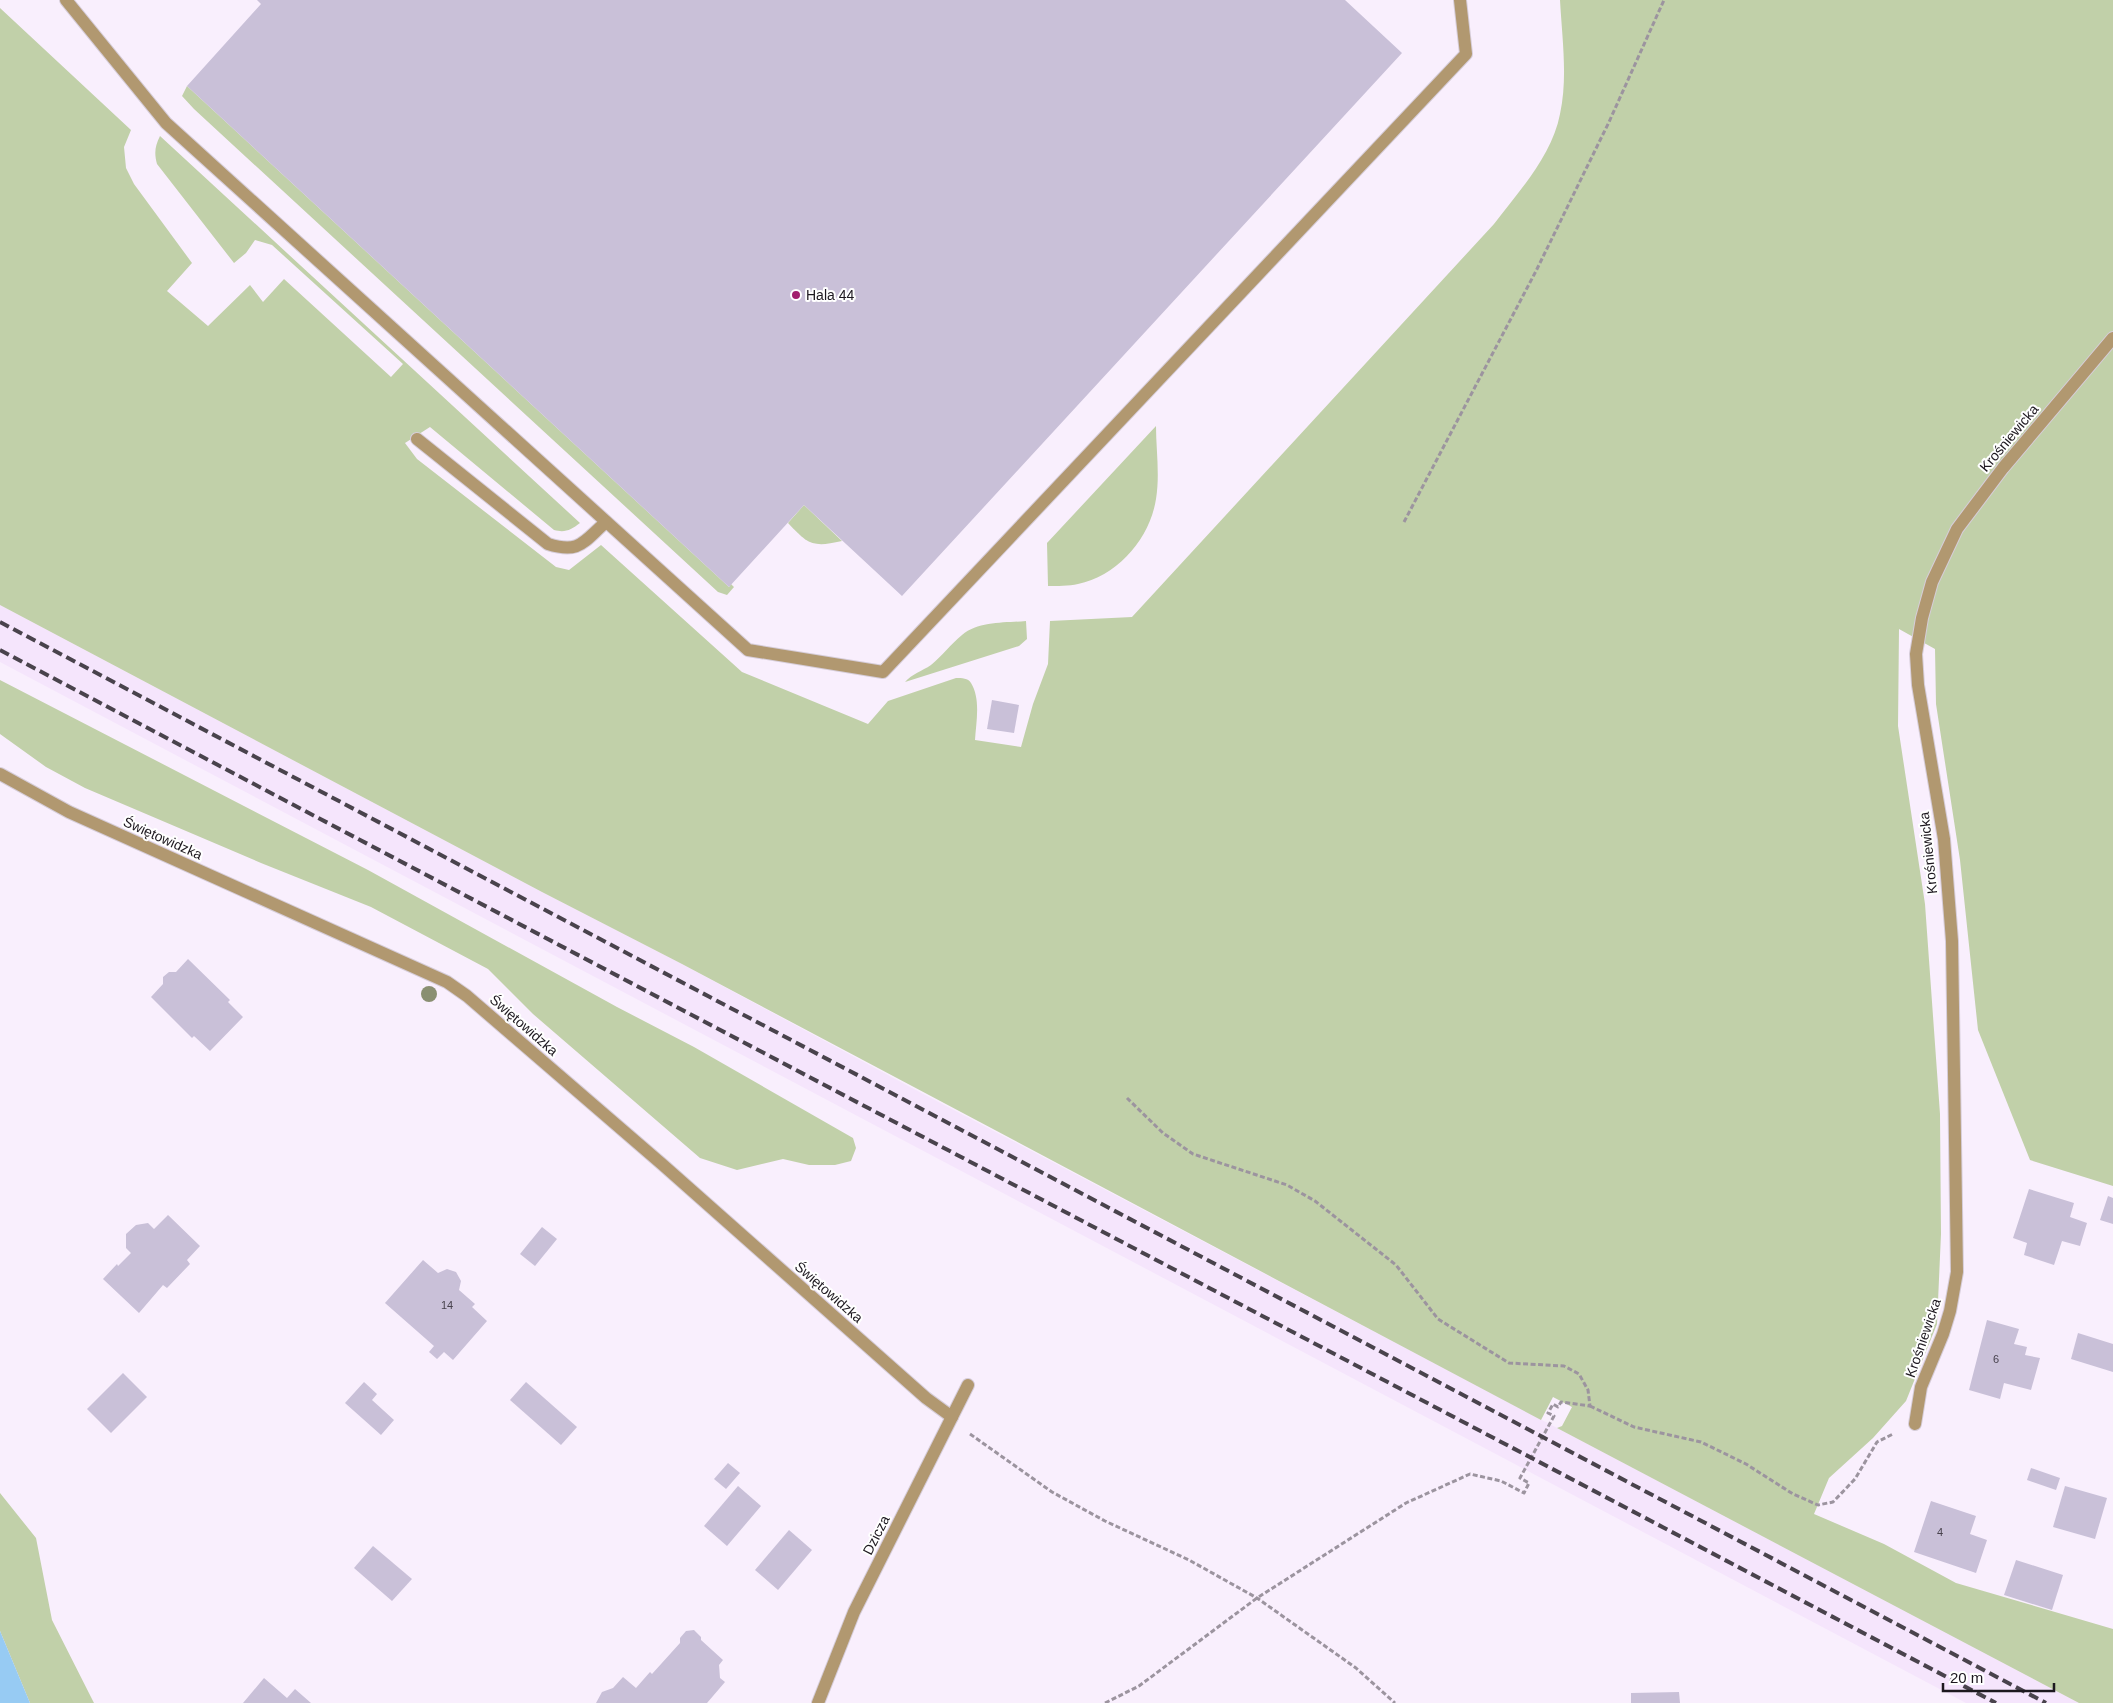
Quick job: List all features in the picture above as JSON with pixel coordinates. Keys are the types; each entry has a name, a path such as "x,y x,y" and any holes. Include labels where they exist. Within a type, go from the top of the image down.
{"street":[{"path":"66,0 166,123 748,650 883,672 1466,54 1460,0"},
{"name":"Krośniewicka","path":"1916,1424 1922,1387 1948,1319 1957,1272 1952,941 1944,839 1918,685 1916,654 1922,618 1936,574 1957,529 2003,468 2113,338"},
{"path":"417,439 548,544 563,549 578,546 606,522"},
{"name":"Świętowidzka","path":"0,774 69,812 447,982 461,991 663,1165 926,1398 952,1417"},
{"name":"Dzicza","path":"818,1703 854,1612 968,1385"}],"path":[{"path":"1404,522 1536,271 1609,122 1664,0"},
{"path":"1127,1098 1163,1133 1194,1154 1287,1185 1314,1201 1396,1265 1438,1320 1508,1363 1564,1366 1579,1374 1588,1390 1590,1406"},
{"path":"1105,1703 1139,1686 1257,1598 1406,1503 1470,1474 1502,1482 1524,1493 1529,1483 1520,1478 1554,1416 1548,1413 1553,1404 1558,1407 1561,1402 1590,1406 1634,1427 1701,1442 1746,1464 1793,1494 1818,1505 1834,1502 1856,1479 1877,1442 1916,1424"},
{"path":"952,1417 967,1432 1052,1492 1105,1522 1189,1560 1257,1598 1356,1668 1395,1703"}],"shaded area":[{"path":"0,605 2079,1703 1966,1703 0,662"}],"green space":[{"path":"1560,0 2113,0 2113,1186 2030,1160 1978,1030 1960,860 1936,704 1935,649 1899,629 1898,726 1925,904 1940,1114 1941,1234 1937,1324 1906,1401 1873,1438 1829,1478 1814,1514 1884,1544 1956,1583 2113,1629 2113,1703 2079,1703 1557,1428 1562,1426 1572,1407 1553,1397 1541,1420 0,605 0,8 131,130 124,147 126,168 134,184 192,263 167,291 208,326 250,285 263,302 284,279 391,377 403,364 272,245 255,240 246,253 234,263 157,164 156,150 160,136 580,523 568,530 554,530 430,427 405,443 417,459 556,567 569,570 601,545 742,672 868,724 888,701 956,678 967,679 970,681 976,696 975,740 1021,747 1033,704 1048,664 1050,621 1132,617 1494,224 1524,186 1550,144 1560,114 1564,72"},
{"path":"187,86 729,587 731,584 734,587 727,595 718,592 194,109 182,96"},
{"path":"1156,426 1158,471 1156,499 1153,514 1139,541 1119,564 1093,580 1074,585 1048,586 1047,543"},
{"path":"804,505 842,541 817,544 801,536 788,523"},
{"path":"1026,621 1027,639 1019,646 905,682 931,665 969,630 984,625"},
{"path":"0,680 368,870 617,1007 694,1047 853,1138 856,1148 851,1161 835,1165 809,1165 783,1159 737,1170 700,1158 533,1014 488,969 371,907 261,863 85,788 46,767 0,734"},
{"path":"0,1493 36,1538 52,1620 94,1703 30,1703 0,1631"}],"water":[{"path":"0,1631 30,1703 0,1703"}],"building":[{"name":"Hala 44","path":"257,0 1345,0 1402,53 902,596 804,505 729,587 187,86 261,4"},
{"path":"992,700 1019,705 1014,733 987,729"},
{"path":"188,959 230,1000 228,1002 243,1017 210,1051 194,1036 192,1038 151,997 163,984 163,977 169,972 176,972"},
{"path":"2029,1189 2074,1203 2070,1217 2087,1223 2080,1246 2062,1241 2054,1265 2024,1255 2027,1243 2013,1238"},
{"path":"2108,1196 2113,1198 2113,1224 2100,1220"},
{"path":"168,1215 200,1246 187,1260 190,1264 167,1288 163,1285 139,1313 103,1279 131,1253 126,1248 126,1234 136,1225 148,1223 154,1229"},
{"path":"542,1227 557,1239 535,1266 520,1254"},
{"path":"423,1260 438,1273 447,1269 456,1272 461,1281 459,1290 475,1304 472,1307 487,1321 453,1360 444,1352 437,1359 429,1352 434,1346 385,1303"},
{"path":"1987,1320 2019,1329 2014,1344 2027,1347 2025,1355 2040,1358 2031,1390 2004,1383 2000,1399 1969,1390"},
{"path":"2078,1333 2113,1344 2113,1372 2071,1359"},
{"path":"123,1373 147,1397 111,1433 87,1409"},
{"path":"364,1382 377,1394 372,1400 394,1420 381,1435 345,1403"},
{"path":"526,1382 577,1427 561,1445 510,1400"},
{"path":"728,1463 740,1473 726,1489 714,1479"},
{"path":"2031,1468 2060,1478 2056,1490 2027,1480"},
{"path":"738,1486 761,1506 727,1546 704,1526"},
{"path":"2065,1486 2107,1498 2095,1539 2053,1527"},
{"path":"1931,1501 1976,1516 1970,1534 1987,1540 1976,1573 1914,1552"},
{"path":"789,1530 812,1550 778,1590 755,1570"},
{"path":"373,1546 412,1579 392,1601 354,1568"},
{"path":"2016,1560 2063,1575 2052,1610 2004,1595"},
{"path":"694,1630 701,1637 701,1640 723,1660 719,1665 720,1678 725,1682 707,1703 596,1703 602,1692 613,1688 623,1677 636,1688 650,1672 652,1674 680,1643 680,1638 686,1631"},
{"path":"264,1678 287,1698 295,1689 311,1703 243,1703"},
{"path":"1679,1692 1680,1703 1631,1703 1631,1693"}],"railway":[{"path":"0,622 2046,1703"},
{"path":"0,650 1996,1703"}],"place":[{"name":"Hala 44","path":"796,295"}]}
